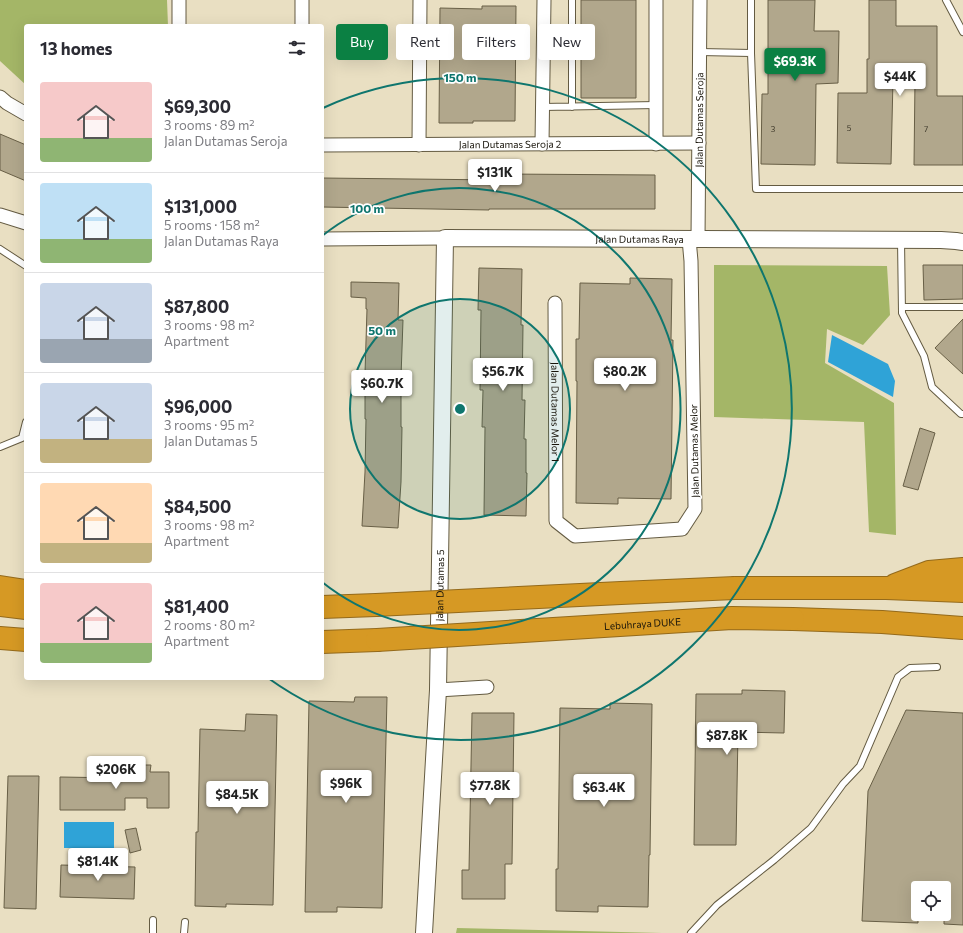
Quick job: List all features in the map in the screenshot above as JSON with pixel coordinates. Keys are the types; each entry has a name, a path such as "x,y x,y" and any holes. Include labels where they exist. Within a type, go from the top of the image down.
{"highway":[{"path":"886,588 929,572 963,569"},
{"path":"0,587 24,591"},
{"path":"324,607 735,588 886,588 963,591"},
{"path":"0,605 24,608"},
{"name":"Lebuhraya DUKE","path":"324,642 732,618 882,622 963,628"},
{"path":"0,638 24,640"}],"street":[{"path":"179,0 179,24"},
{"path":"302,0 302,24"},
{"path":"419,145 420,0"},
{"path":"542,144 544,0"},
{"path":"656,0 656,144"},
{"name":"Jalan Dutamas Seroja","path":"694,239 699,143 700,0"},
{"path":"0,97 24,113"},
{"name":"Jalan Dutamas Seroja 2","path":"324,145 699,143"},
{"path":"0,216 24,222"},
{"name":"Jalan Dutamas Raya","path":"324,239 445,238 961,241"},
{"name":"Jalan Dutamas 5","path":"424,933 438,690 445,238"},
{"name":"Jalan Dutamas Melor","path":"556,521 574,536 682,529 695,510 691,261 694,239"},
{"name":"Jalan Dutamas Melor 1","path":"554,303 556,521"},
{"path":"438,690 487,687"}],"lane":[{"path":"572,0 572,106"},
{"path":"751,0 751,53 756,189 963,189"},
{"path":"946,0 963,32"},
{"path":"700,52 751,53"},
{"path":"543,107 656,104"},
{"path":"901,240 902,313 924,356 932,387 961,414 963,414"},
{"path":"0,249 24,265"},
{"path":"902,307 963,307"},
{"path":"0,448 22,438 24,430"},
{"path":"691,933 717,905 774,860 811,828 843,784 860,766 898,677 910,668 937,667"},
{"path":"153,920 153,933"},
{"path":"184,933 185,922"}],"green space":[{"path":"0,0 167,0 168,24 24,24 24,83 0,61"},
{"path":"714,265 887,266 890,315 863,345 827,329 825,363 894,403 896,535 869,532 864,422 714,417"},
{"path":"457,928 662,933 456,933"}],"water":[{"path":"832,335 888,364 895,381 893,397 828,362"},
{"path":"64,822 114,822 114,848 64,848"}],"building":[{"path":"581,0 636,0 636,98 581,98 581,60 595,60 595,24 581,24"},
{"path":"768,0 815,0 814,31 839,31 838,83 816,84 815,165 761,164 762,94 768,94"},
{"path":"869,0 896,0 896,26 937,26 937,96 963,96 963,165 914,165 915,80 893,80 891,164 837,163 838,93 867,93 867,59 869,59"},
{"path":"482,6 516,6 516,24 462,24 462,60 516,60 515,121 439,123 440,60 454,60 454,24 440,24 440,8 482,9"},
{"path":"0,134 24,144 24,180 0,170"},
{"path":"500,174 655,175 655,209 489,210 324,207 324,178 500,180"},
{"path":"923,265 963,265 963,299 924,300"},
{"path":"479,268 522,269 522,400 525,400 524,439 526,439 527,473 526,516 484,515 485,427 482,427 483,390 480,390 481,310 478,310"},
{"path":"630,278 672,279 671,340 673,340 671,499 618,498 618,504 576,503 576,339 579,339 580,283 630,284"},
{"path":"351,282 399,283 398,320 403,320 401,377 401,482 398,528 362,526 365,472 365,373 367,309 366,298 351,297"},
{"path":"963,319 963,374 935,348"},
{"path":"920,428 935,433 918,490 903,486"},
{"path":"742,690 785,691 784,733 738,732 736,845 694,845 696,694 742,694"},
{"path":"355,697 387,697 382,908 337,907 337,912 305,912 309,701 354,702"},
{"path":"610,703 652,704 648,907 598,906 598,912 556,911 560,708 610,709"},
{"path":"906,710 963,713 963,925 944,924 944,921 951,921 951,881 911,881 911,921 918,921 918,923 862,921 868,791"},
{"path":"472,713 514,713 512,864 505,864 505,899 462,899 462,870 469,870"},
{"path":"246,714 277,715 273,905 226,904 226,907 195,906 200,729 245,731"},
{"path":"122,765 151,765 150,772 169,772 169,808 147,808 147,798 125,798 125,810 60,810 60,777 122,778"},
{"path":"8,776 39,776 36,909 4,908"},
{"path":"136,828 141,850 130,853 125,830"},
{"path":"61,865 135,867 134,899 60,897"}]}
